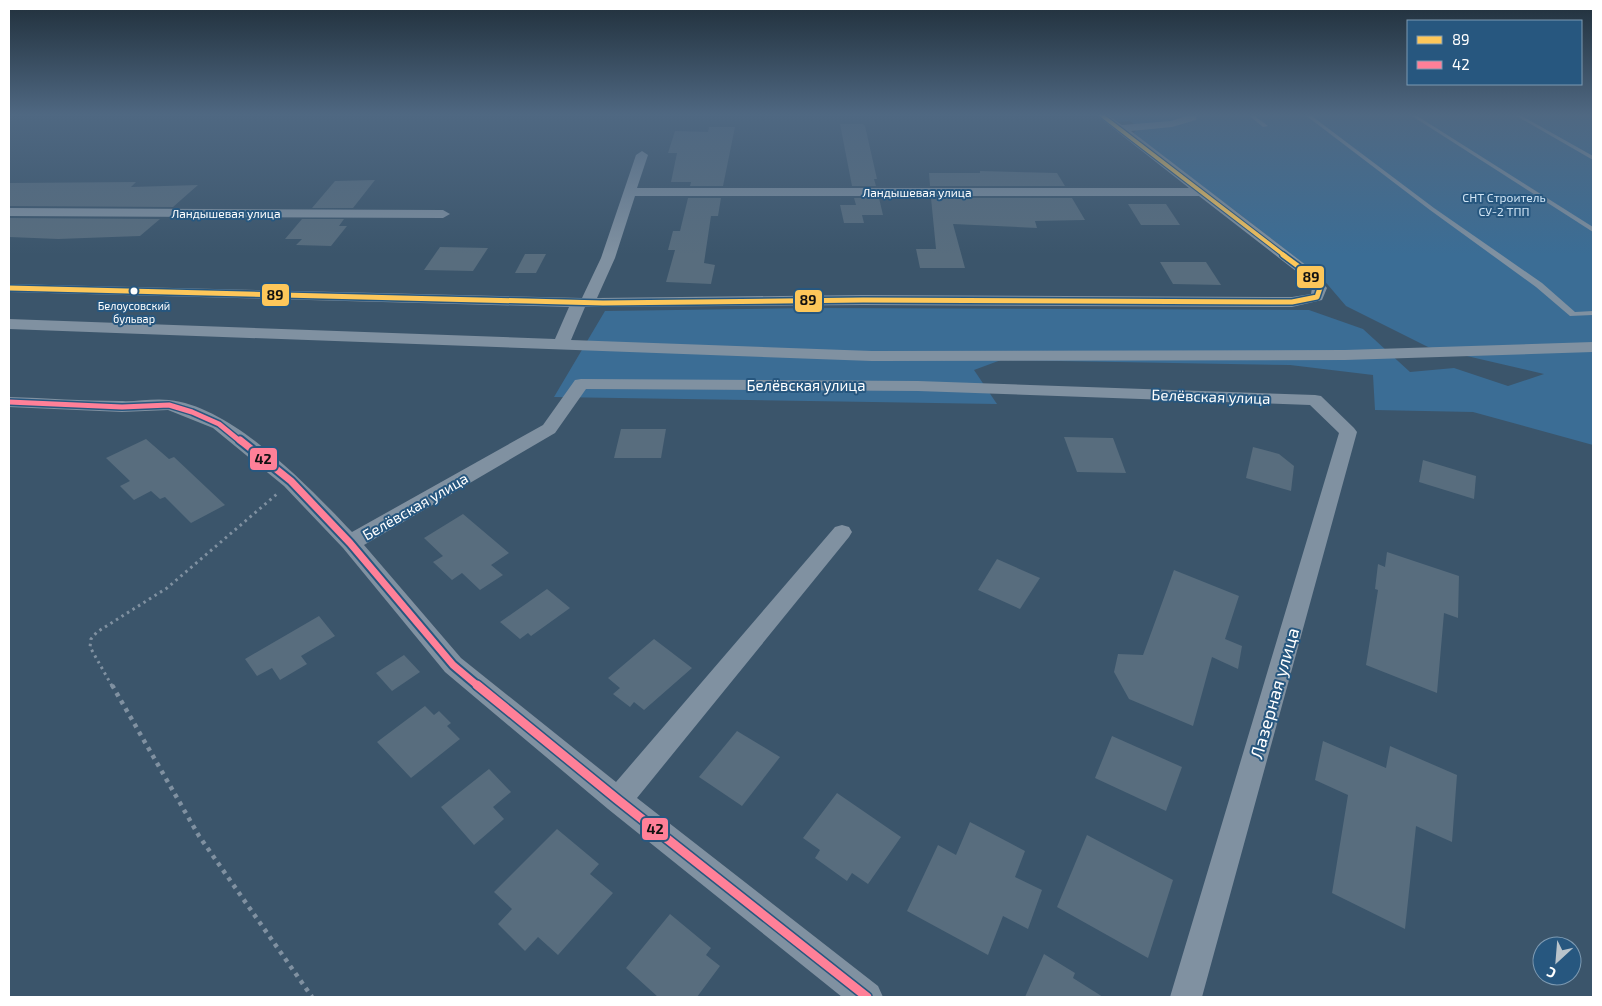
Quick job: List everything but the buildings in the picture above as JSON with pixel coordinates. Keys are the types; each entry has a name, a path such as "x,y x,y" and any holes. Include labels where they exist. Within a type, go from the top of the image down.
{"street":[{"path":"562,343 608,258 640,161"},
{"path":"9,288 583,302 863,300 1292,302 1318,298 1320,288 1306,272 1162,161"},
{"name":"Ландышевая улица","path":"630,192 1203,192"},
{"name":"Ландышевая улица","path":"9,212 443,214"},
{"path":"9,324 562,343 872,356 1346,355 1593,347"},
{"name":"Белёвская улица","path":"350,543 549,429 581,384 918,386 1315,400"},
{"name":"Лазерная улица","path":"1186,997 1348,432 1315,400"},
{"path":"9,402 122,407 169,405 192,412 219,424 291,481 350,543 454,665 618,800 867,997"},
{"path":"618,800 842,532"}],"lane":[{"path":"1368,161 1539,285 1573,314 1593,313"},
{"path":"1485,161 1593,230"}],"path":[{"path":"291,481 167,588 97,632 91,639 90,646 199,836 312,997"}],"green space":[{"name":"СНТ Строитель СУ-2 ТПП","path":"1167,161 1593,161 1593,445 1473,412 1375,410 1373,375 1290,365 1001,360 974,370 997,404 554,397 605,311 811,308 1309,310 1363,329 1410,372 1454,368 1508,386 1544,374 1428,347 1346,306 1322,278 1237,212"}],"transit line":[{"name":"89","path":"9,288 603,303 863,300 1292,302 1317,297 1320,288 1306,272 1161,161"},
{"name":"42","path":"9,402 122,407 169,405 192,412 219,424 291,481 350,543 453,665 618,800 867,997"}],"place":[{"name":"Белоусовский бульвар","path":"134,291"}]}
